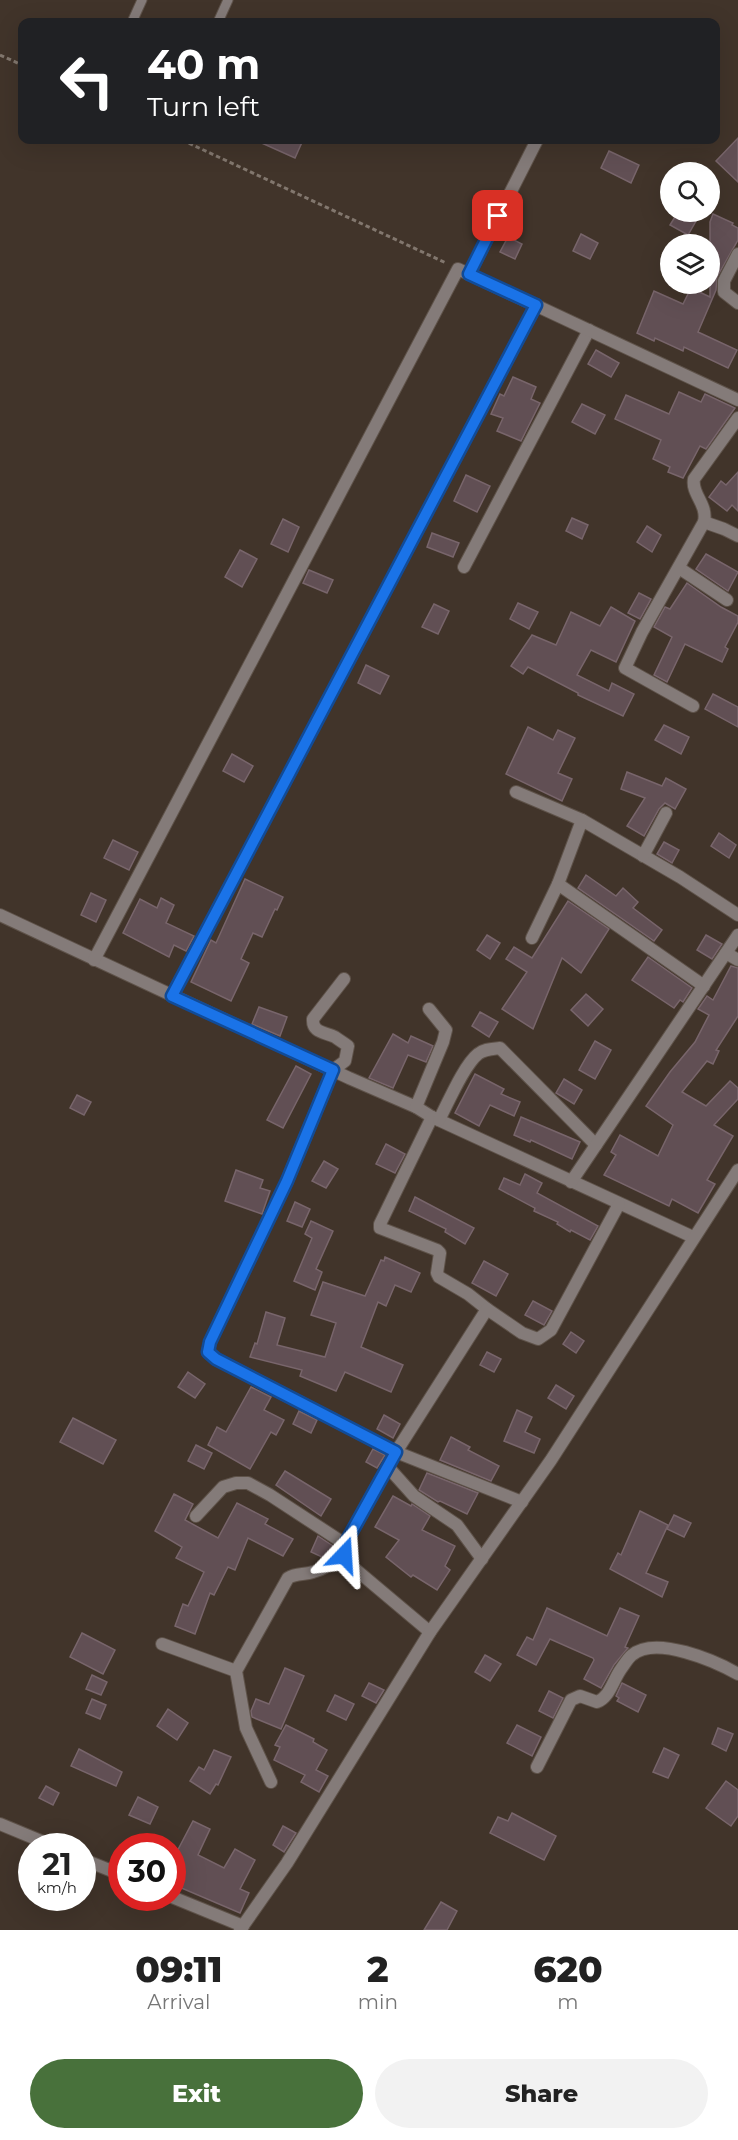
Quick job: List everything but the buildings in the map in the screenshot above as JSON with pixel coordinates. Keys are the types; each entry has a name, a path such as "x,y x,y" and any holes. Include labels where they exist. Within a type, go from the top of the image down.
{"street":[{"path":"94,960 535,144"},
{"path":"738,254 724,281 724,292 738,303"},
{"path":"464,272 738,400"},
{"path":"172,996 536,305"},
{"path":"464,567 589,330"},
{"path":"693,706 625,668 642,632 704,522 706,513 693,485 694,479 738,418"},
{"path":"704,522 738,536"},
{"path":"679,568 727,600"},
{"path":"516,792 582,820 680,877 738,915"},
{"path":"643,856 666,813"},
{"path":"532,938 558,884 582,820"},
{"path":"558,884 704,986"},
{"path":"0,915 693,1237"},
{"path":"571,1182 738,935"},
{"path":"726,953 738,960"},
{"path":"344,979 313,1019 313,1024 316,1030 348,1046 345,1061 333,1070 287,1181 210,1342 208,1352 216,1359 396,1452 522,1502"},
{"path":"416,1107 444,1042 446,1030 429,1009"},
{"path":"596,1145 500,1048 485,1050 470,1063 435,1118 380,1228 437,1250 440,1253 437,1273 439,1277 468,1294 522,1333 538,1339 551,1330 619,1204"},
{"path":"186,1902 242,1928 287,1863 430,1632 551,1460 738,1170"},
{"path":"271,1782 246,1728 236,1671 288,1578 328,1566 345,1549 396,1452 487,1309"},
{"path":"388,1467 414,1496 457,1525 482,1559"},
{"path":"195,1516 223,1488 236,1483 248,1483 270,1495 345,1549 348,1563 430,1632"},
{"path":"162,1644 236,1671"},
{"path":"537,1767 571,1700 580,1696 597,1702 604,1699 619,1671 633,1654 654,1647 666,1648 699,1657 738,1674"},
{"path":"0,1824 22,1833"}],"lane":[{"path":"134,18 142,0"},
{"path":"220,18 228,0"}],"path":[{"path":"0,55 18,64"},
{"path":"191,144 464,272"}],"route":[{"path":"344,1555 345,1544 396,1452 216,1359 208,1352 210,1342 287,1181 333,1070 172,996 536,305 469,274 498,216"}]}
